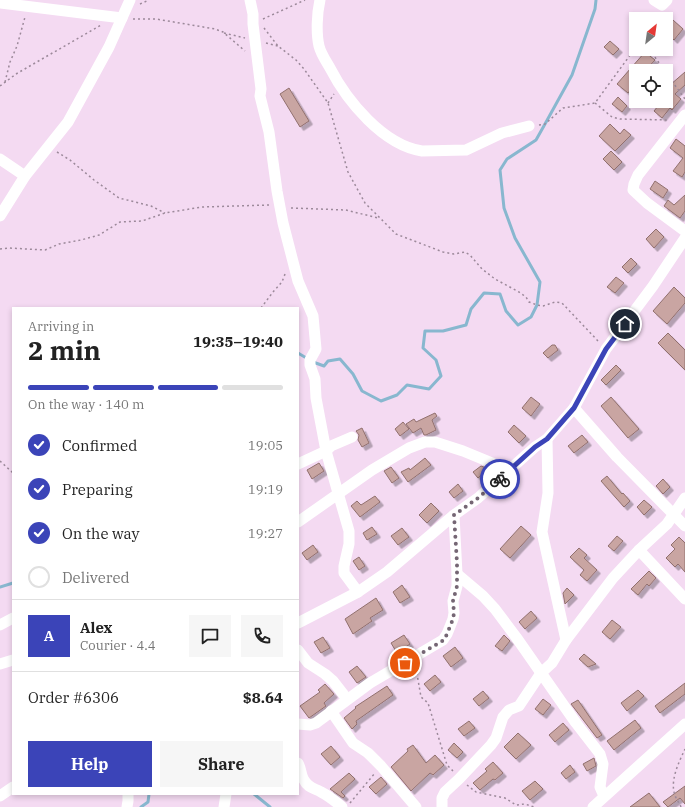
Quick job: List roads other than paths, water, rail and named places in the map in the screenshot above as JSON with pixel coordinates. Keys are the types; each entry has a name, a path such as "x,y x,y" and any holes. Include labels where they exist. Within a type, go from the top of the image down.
{"street":[{"path":"0,216 37,159 49,147 68,122 109,47 117,17 130,0"},
{"path":"250,0 255,17 253,24 261,89 260,96 269,132 279,208 290,246 293,264 303,294 313,316 316,349 310,360 310,365 315,379 316,398 326,451 332,475 350,530 344,573 358,592"},
{"path":"320,0 318,32 319,46 322,54 341,89 358,109 391,138 415,150 466,150 502,133 529,126"},
{"path":"654,0 662,5 668,0"},
{"path":"0,3 117,17"},
{"path":"683,118 638,175 633,190 647,203 685,231"},
{"path":"0,159 25,176"},
{"path":"299,622 358,592 387,572 454,515 478,498 535,447 547,439 574,408 606,349 654,286 685,238"},
{"path":"574,408 617,457 685,526"},
{"path":"299,464 326,451 331,446 352,436"},
{"path":"547,439 548,493 542,532 566,640"},
{"path":"299,521 372,470 409,448 425,442 435,442 510,470"},
{"path":"433,807 442,803 445,792 491,745 496,738 503,717 509,710 519,706 541,673 552,663 566,640 613,578 639,550 667,524 685,498"},
{"path":"299,724 310,725 316,723 370,683 444,640 454,613 453,601 457,574 454,515"},
{"path":"639,550 685,599"},
{"path":"457,574 483,596 495,610 600,754 604,764 600,787 604,796"},
{"path":"0,625 12,619"},
{"path":"299,651 308,663 333,681 347,699"},
{"path":"0,664 12,660"},
{"path":"331,711 353,743 368,753 381,766 416,807"},
{"path":"592,807 685,724"},
{"path":"299,765 302,772 302,779 308,787 333,799 342,807"},
{"path":"0,796 12,788"},
{"path":"127,807 128,795"},
{"path":"224,807 226,795"}],"waterway":[{"path":"313,362 324,366 328,361 340,359 353,374 362,391 381,401 397,395 407,385 429,389 441,376 436,360 423,348 425,331 443,331 466,325 471,309 484,293 500,294 506,311 518,325 531,317 537,305 540,282 515,238 504,208 500,170 507,159 536,140 572,75 595,9 596,0"},
{"path":"299,354 308,359"},
{"path":"0,587 12,583"},
{"path":"141,807 148,802 149,795"},
{"path":"255,795 270,807"}]}
